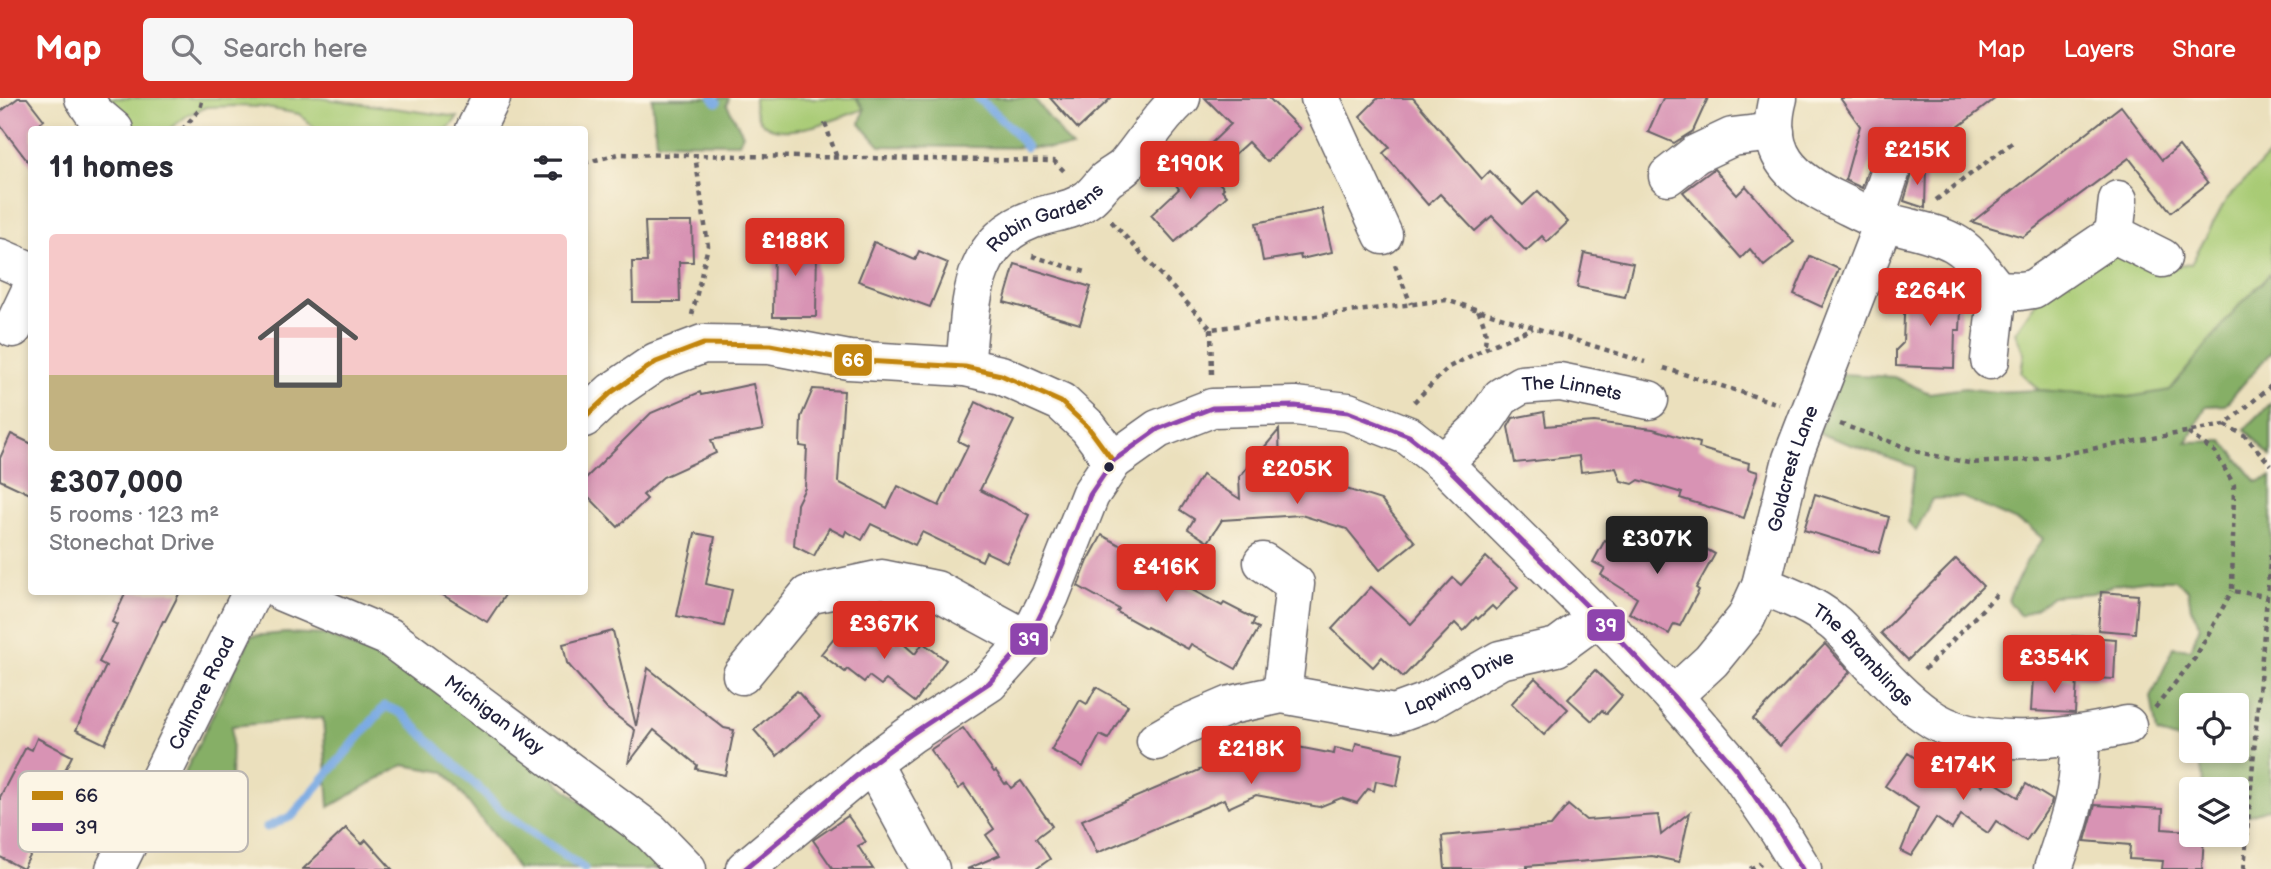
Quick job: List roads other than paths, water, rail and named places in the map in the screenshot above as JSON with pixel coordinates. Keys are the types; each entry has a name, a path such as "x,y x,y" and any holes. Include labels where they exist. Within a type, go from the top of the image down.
{"street":[{"path":"84,98 94,113 109,126"},
{"path":"477,126 491,98"},
{"name":"Robin Gardens","path":"965,367 975,279 985,256 1002,235 1033,219 1068,211 1090,198 1109,178 1125,167 1161,117 1181,98"},
{"path":"1320,98 1383,235"},
{"path":"1668,176 1696,154 1776,115 1783,161 1798,179 1887,221 1931,233 1957,244 1976,263 1998,290 1990,360"},
{"name":"Goldcrest Lane","path":"1673,696 1711,661 1746,618 1761,585 1792,459 1808,413 1887,221 1894,161"},
{"path":"1998,290 2033,289 2116,217 2162,258"},
{"path":"0,258 28,270"},
{"path":"12,328 28,296"},
{"path":"588,414 612,392 656,362 704,344 770,345 849,360 965,367 1001,375 1061,402 1088,427 1113,461"},
{"name":"The Linnets","path":"1443,463 1481,428 1501,397 1521,385 1560,382 1649,400"},
{"path":"745,869 910,734 989,683 1028,640 1050,596 1090,495 1113,461 1158,429 1212,408 1296,406 1348,412 1390,428 1409,436 1443,463 1598,617 1673,696 1736,769 1801,869"},
{"path":"1263,562 1295,584 1282,694"},
{"path":"742,675 808,595 882,579 936,590 1028,640"},
{"name":"The Bramblings","path":"1761,585 1800,601 1833,622 1879,672 1927,716 1961,732 2005,738 2080,736 2127,725"},
{"name":"Calmore Road","path":"163,771 251,595"},
{"name":"Michigan Way","path":"289,595 388,637 651,832 687,869"},
{"name":"Lapwing Drive","path":"1156,741 1182,726 1231,705 1282,694 1394,714 1427,702 1500,660 1557,646 1598,617"},
{"path":"2053,869 2074,807 2080,771 2080,736"},
{"path":"872,763 930,869"},
{"name":"Calmore Road","path":"115,869 123,852"}],"waterway":[{"path":"713,98 717,102"},
{"path":"978,98 1015,132 1026,147"},
{"path":"267,827 292,816 385,706 401,713 504,813 584,869"}]}
